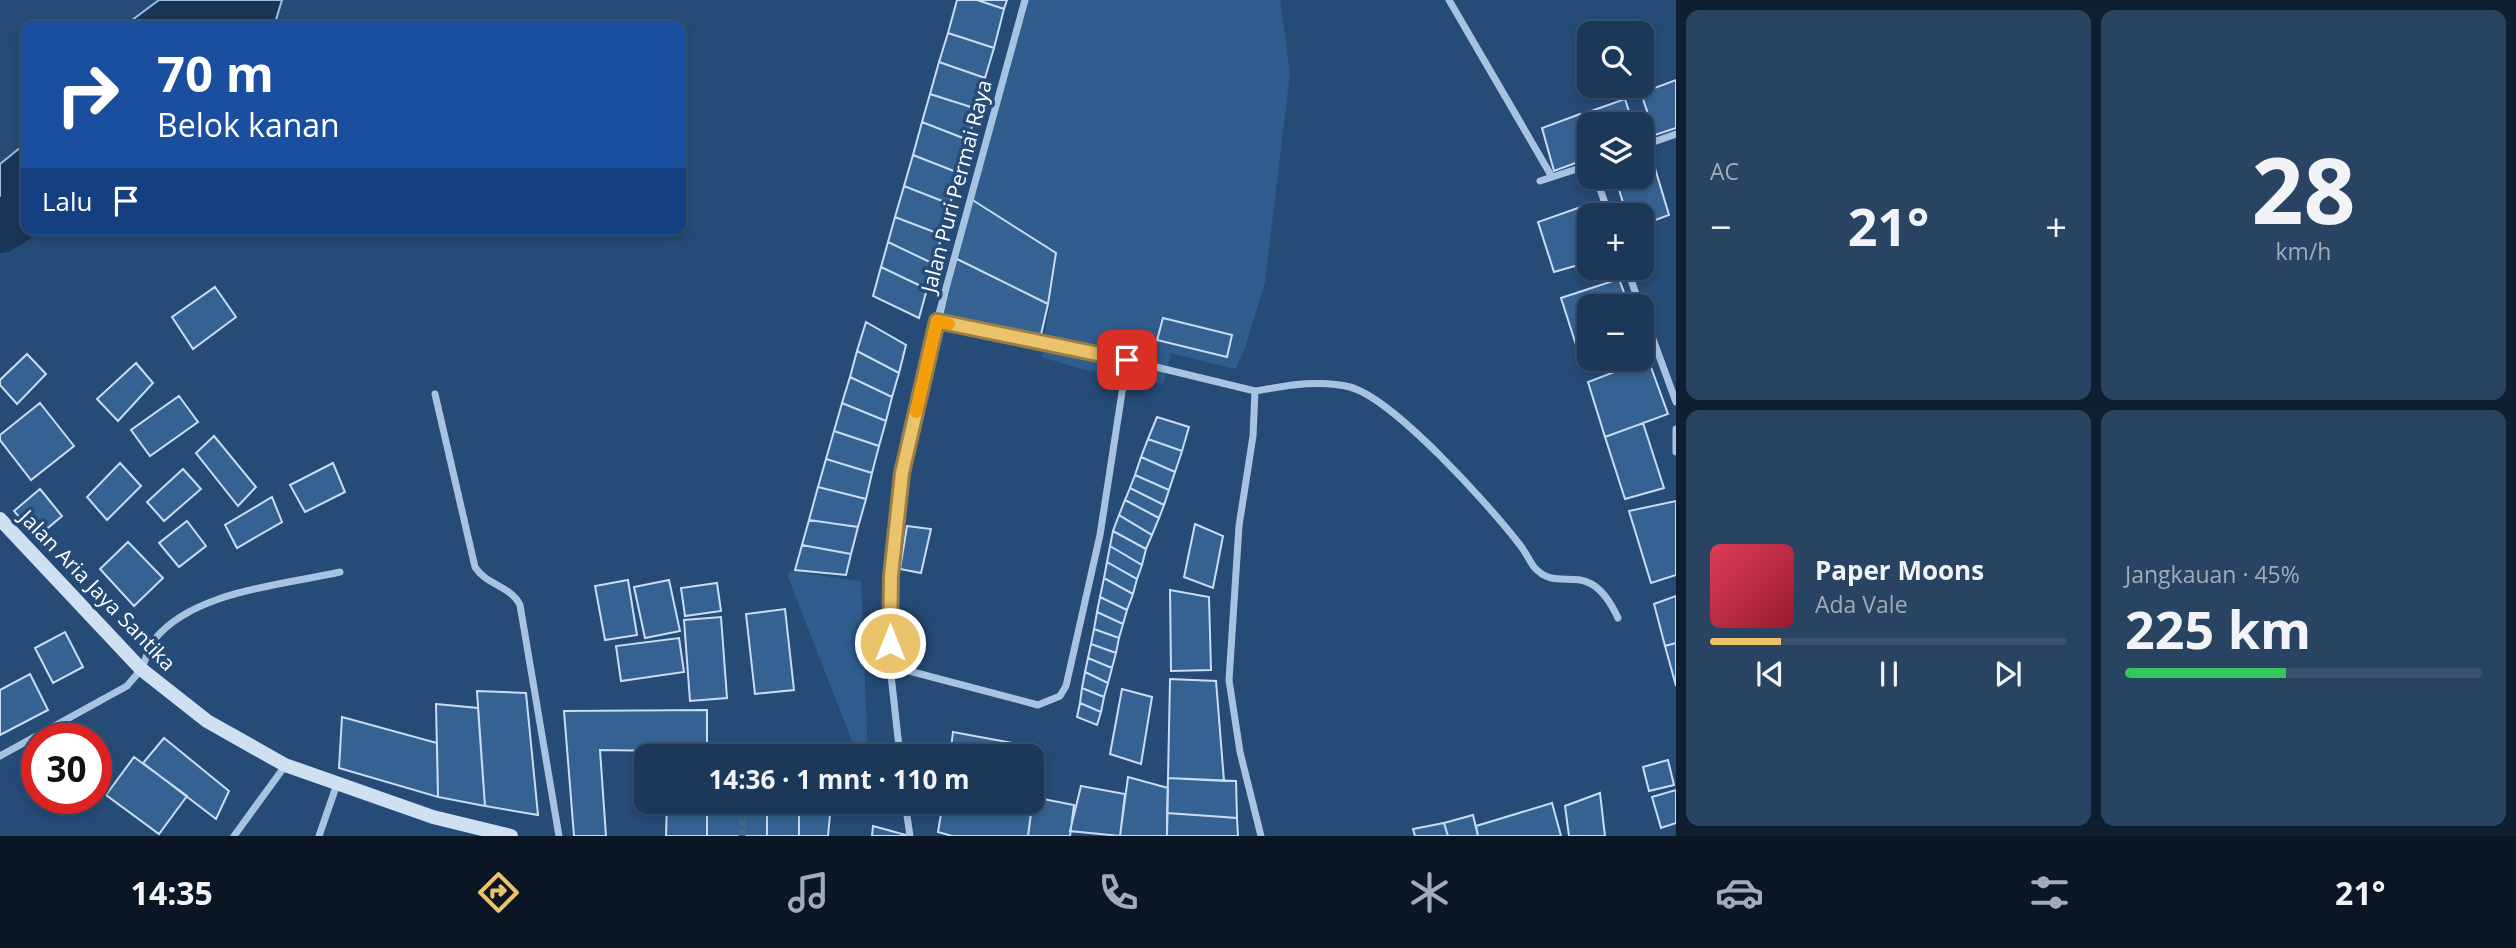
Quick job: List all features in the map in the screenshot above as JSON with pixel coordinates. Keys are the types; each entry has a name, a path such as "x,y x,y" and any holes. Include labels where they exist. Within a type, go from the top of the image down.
{"street":[{"name":"Jalan Puri Permai Raya","path":"899,744 890,666 891,576 902,473 937,321 1025,0"},
{"path":"1449,0 1552,177"},
{"path":"1654,142 1676,134"},
{"path":"1540,181 1577,169"},
{"path":"937,321 1127,360 1255,391 1312,383 1350,387 1380,400 1475,492 1521,546 1535,568 1548,576 1583,579 1595,585 1607,595 1618,618"},
{"path":"1654,343 1676,402"},
{"path":"890,666 1038,705 1060,696 1066,686 1100,535 1127,360"},
{"path":"1255,391 1253,436 1237,543 1229,680 1240,752 1261,836"},
{"path":"435,394 475,567 483,576 513,594 520,605 559,836"},
{"path":"1676,429 1676,452"},
{"name":"Jalan Aria Jaya Santika","path":"0,519 141,669 207,721 285,765 338,781 433,817 512,836"},
{"path":"0,756 127,686 141,669 152,642 173,621 191,611 229,596 340,572"},
{"path":"234,836 285,765"},
{"path":"318,836 338,781"},
{"path":"907,814 910,836"}],"shaded area":[{"path":"159,0 282,0 276,21 131,21"},
{"path":"1027,0 1280,0 1290,73 1265,282 1244,351 1235,369 1171,353 1163,384 1081,369 1042,357 1057,253 971,198"},
{"path":"21,147 21,210 12,220 0,211 0,164"},
{"path":"789,571 861,581 868,744 853,744 788,577"}],"building":[{"path":"957,0 977,0 1004,9 994,48 948,33"},
{"path":"977,0 1007,0 1004,9"},
{"path":"948,33 994,48 985,78 939,62"},
{"path":"939,62 985,78 977,109 930,94"},
{"path":"1676,80 1676,128 1655,135 1654,112 1647,112 1643,98 1654,98 1654,88"},
{"path":"930,94 977,109 968,140 922,122"},
{"path":"1625,99 1629,112 1588,112"},
{"path":"1577,115 1577,162 1554,171 1542,128"},
{"path":"922,122 968,140 959,173 913,155"},
{"path":"913,155 959,173 950,204 904,186"},
{"path":"1654,165 1669,215 1654,221 1654,203 1623,203 1619,189 1654,189"},
{"path":"904,186 950,204 942,235 895,217"},
{"path":"971,199 1056,253 1048,304 955,258"},
{"path":"1577,208 1577,265 1554,272 1538,222"},
{"path":"895,217 942,235 934,264 888,242"},
{"path":"888,242 934,264 927,289 881,267"},
{"path":"955,258 1048,304 1040,339 942,316"},
{"path":"881,267 927,289 919,318 873,296"},
{"path":"1616,280 1619,280 1625,294 1577,294 1577,348 1561,298"},
{"path":"215,287 236,317 193,349 172,317"},
{"path":"1163,318 1232,335 1227,357 1157,340"},
{"path":"866,322 906,345 899,373 857,351"},
{"path":"857,351 899,373 892,397 850,377"},
{"path":"27,354 46,374 17,404 0,385 0,380"},
{"path":"136,363 153,383 118,421 97,399"},
{"path":"1617,371 1652,371 1668,414 1605,437 1588,382"},
{"path":"850,377 892,397 886,421 842,403"},
{"path":"179,396 198,422 150,456 131,430"},
{"path":"40,403 74,446 31,480 0,440 0,435"},
{"path":"842,403 886,421 879,446 834,431"},
{"path":"1157,417 1189,427 1182,451 1148,439"},
{"path":"1643,423 1664,488 1625,499 1605,437"},
{"path":"834,431 879,446 872,473 826,459"},
{"path":"214,436 256,487 238,506 196,453"},
{"path":"1148,439 1182,451 1175,472 1141,457"},
{"path":"1141,457 1175,472 1169,490 1135,475"},
{"path":"826,459 872,473 866,499 818,487"},
{"path":"120,463 141,486 107,520 87,497"},
{"path":"333,463 345,492 305,512 290,485"},
{"path":"183,469 201,489 164,521 147,502"},
{"path":"1135,475 1169,490 1164,505 1130,488"},
{"path":"818,487 866,499 858,527 809,520"},
{"path":"1130,488 1164,505 1159,518 1125,500"},
{"path":"40,489 62,516 36,538 14,511"},
{"path":"272,497 282,522 237,548 225,525"},
{"path":"1125,500 1159,518 1152,535 1119,515"},
{"path":"1676,501 1676,575 1651,583 1629,511"},
{"path":"1119,515 1152,535 1146,549 1113,531"},
{"path":"809,520 858,527 851,554 802,545"},
{"path":"187,521 206,546 179,567 159,543"},
{"path":"1195,524 1223,536 1213,588 1184,577"},
{"path":"907,526 931,529 921,573 900,569"},
{"path":"1113,531 1146,549 1142,565 1110,546"},
{"path":"128,542 163,578 134,606 100,569"},
{"path":"802,545 851,554 846,575 795,570"},
{"path":"1110,546 1142,565 1137,579 1107,562"},
{"path":"1107,562 1137,579 1133,594 1104,578"},
{"path":"1104,578 1133,594 1127,610 1100,597"},
{"path":"628,580 637,635 605,640 595,586"},
{"path":"669,580 680,631 645,638 634,587"},
{"path":"717,583 721,611 685,616 681,588"},
{"path":"1170,590 1209,597 1211,670 1171,671"},
{"path":"1676,596 1676,643 1665,646 1654,604"},
{"path":"1100,597 1127,610 1123,624 1097,612"},
{"path":"785,609 794,690 755,694 746,614"},
{"path":"1097,612 1123,624 1119,638 1094,629"},
{"path":"721,617 727,698 690,701 684,620"},
{"path":"1094,629 1119,638 1116,653 1091,644"},
{"path":"65,632 83,667 53,683 35,648"},
{"path":"679,638 684,672 621,681 616,646"},
{"path":"1676,643 1676,686 1665,646"},
{"path":"1091,644 1116,653 1112,668 1088,658"},
{"path":"1088,658 1112,668 1108,683 1085,672"},
{"path":"1085,672 1108,683 1104,697 1082,688"},
{"path":"30,674 48,710 0,735 0,690"},
{"path":"1170,679 1216,681 1224,781 1168,778"},
{"path":"1082,688 1104,697 1101,712 1080,703"},
{"path":"1122,689 1152,697 1141,764 1110,754"},
{"path":"477,691 526,693 538,815 485,806"},
{"path":"1080,703 1101,712 1097,725 1077,717"},
{"path":"436,704 478,708 485,806 438,797"},
{"path":"707,710 707,744 634,744 634,750 600,750 606,836 574,836 564,711"},
{"path":"342,717 437,743 438,797 339,768"},
{"path":"953,732 1018,744 952,744"},
{"path":"164,738 229,791 216,819 143,763"},
{"path":"134,757 187,796 159,834 112,799 112,787"},
{"path":"1668,760 1674,785 1649,791 1643,767"},
{"path":"1128,777 1168,788 1167,836 1120,836"},
{"path":"1168,778 1236,781 1237,818 1167,813"},
{"path":"1081,786 1125,794 1120,836 1070,831"},
{"path":"1676,790 1676,823 1661,828 1652,797"},
{"path":"1600,793 1605,836 1569,836 1565,806"},
{"path":"1044,799 1074,805 1070,836 1028,836 1031,814 1044,814"},
{"path":"1552,803 1561,836 1478,836 1476,826"},
{"path":"1167,813 1237,818 1238,836 1167,836"},
{"path":"667,814 707,814 707,836 666,836"},
{"path":"707,814 767,814 767,836 707,836"},
{"path":"767,814 799,814 799,836 767,836"},
{"path":"799,814 830,814 828,836 799,836"},
{"path":"941,814 1031,814 1028,836 952,836 938,832"},
{"path":"1473,815 1478,836 1448,836 1444,823"},
{"path":"1444,823 1448,836 1415,836 1413,829"},
{"path":"873,826 906,835 906,836 872,836"}],"waterway":[{"path":"0,227 12,220"}],"tunnel":[{"path":"742,836 743,814"}],"slow traffic":[{"path":"916,412 937,321 949,324"}],"route":[{"path":"890,643 891,576 902,473 937,321 1127,360"}]}
